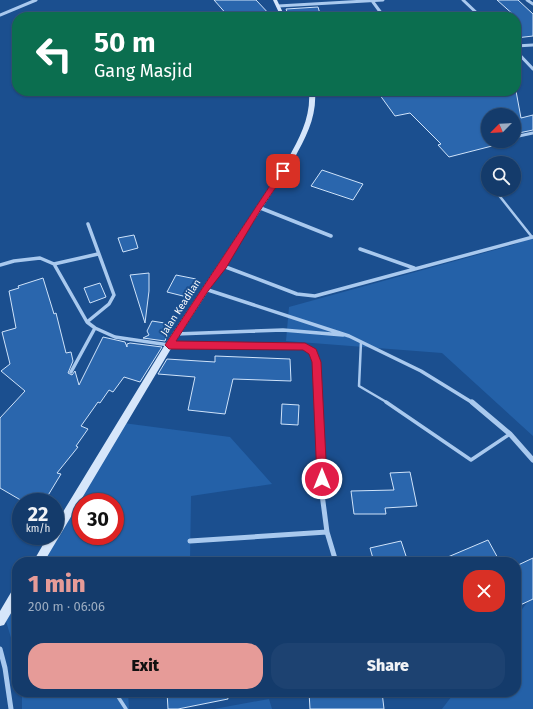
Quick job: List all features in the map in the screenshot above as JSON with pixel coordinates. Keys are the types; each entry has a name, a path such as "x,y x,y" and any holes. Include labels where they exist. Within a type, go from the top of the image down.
{"main road":[{"path":"275,0 281,12"},
{"name":"Jalan Keadilan","path":"64,518 169,345 205,289 223,266 258,207 292,159 304,136 313,109 312,96"},
{"name":"Jalan Keadilan","path":"41,557 48,545"},
{"path":"0,621 12,601"}],"street":[{"path":"0,15 36,0"},
{"path":"278,6 306,3 373,2 383,0"},
{"path":"463,0 476,12"},
{"path":"528,0 533,4"},
{"path":"373,2 380,12"},
{"path":"521,46 533,45"},
{"path":"521,56 533,69"},
{"path":"521,136 533,133"},
{"path":"258,207 331,236"},
{"path":"87,322 109,304 114,295 110,280 98,254 88,224"},
{"path":"223,266 297,294 315,296 533,237"},
{"path":"360,249 414,268"},
{"path":"54,264 98,254"},
{"path":"0,265 40,258 54,264 87,322 95,328 114,337 169,345 305,347 312,352 317,362 322,494 326,532 334,557"},
{"path":"205,289 349,336 421,371 479,407 510,434 533,460"},
{"path":"71,372 95,328"},
{"path":"176,334 283,330 349,336"},
{"path":"190,541 326,532"},
{"path":"0,649 5,668 11,709"}],"lane":[{"path":"500,196 533,237"},
{"path":"361,342 359,386 405,414 471,460 510,434"},
{"path":"118,697 126,709"}],"shaded area":[{"path":"533,237 533,436 442,353 286,341 289,307 513,245"},
{"path":"123,423 230,437 272,484 191,496 190,557 38,557 48,545 64,545 64,521 72,508 72,545 124,545 124,493 81,493"},
{"path":"533,595 533,709 442,709 451,697 521,697 521,611"},
{"path":"12,596 12,641 3,611"},
{"path":"22,697 128,697 129,709 22,709"},
{"path":"269,699 272,709 214,709"}],"building":[{"path":"214,0 256,0 267,12 225,12"},
{"path":"497,0 518,0 533,14 533,36 521,37 521,12 510,12"},
{"path":"318,7 320,12 287,12 286,9"},
{"path":"381,96 517,96 519,108 481,108 481,148 484,148 449,157 438,145 441,144 410,113 395,116"},
{"path":"533,115 533,130 521,133 521,118"},
{"path":"322,170 363,184 353,200 311,186"},
{"path":"134,235 138,248 123,252 118,238"},
{"path":"149,273 149,291 145,323 130,275"},
{"path":"176,275 196,279 187,297 167,292"},
{"path":"43,278 54,314 56,313 66,353 71,352 73,361 68,373 72,375 75,371 79,385 103,337 125,342 127,347 127,344 130,343 162,347 140,382 124,377 113,392 109,390 100,403 98,402 81,426 88,429 76,446 78,447 57,473 61,474 49,493 12,493 12,495 0,488 0,418 25,391 1,371 10,364 2,332 16,328 9,291 19,288 18,286"},
{"path":"100,283 106,297 90,303 84,288"},
{"path":"152,321 171,324 165,341 143,338 149,335 147,331"},
{"path":"215,356 290,359 291,381 233,379 225,414 188,410 195,377 158,374 167,359 215,362"},
{"path":"282,404 299,405 298,425 281,424"},
{"path":"410,472 417,506 385,508 386,514 354,514 351,491 394,490 390,473"},
{"path":"488,540 497,557 448,557"},
{"path":"401,541 406,557 373,557 370,548"},
{"path":"533,558 533,599 521,605 521,564"},
{"path":"167,697 228,697 228,699 178,709 168,709"},
{"path":"309,697 383,697 384,709 310,709"}],"route":[{"path":"283,171 258,207 223,266 205,289 169,345 308,348 312,352 317,362 322,479"}]}
